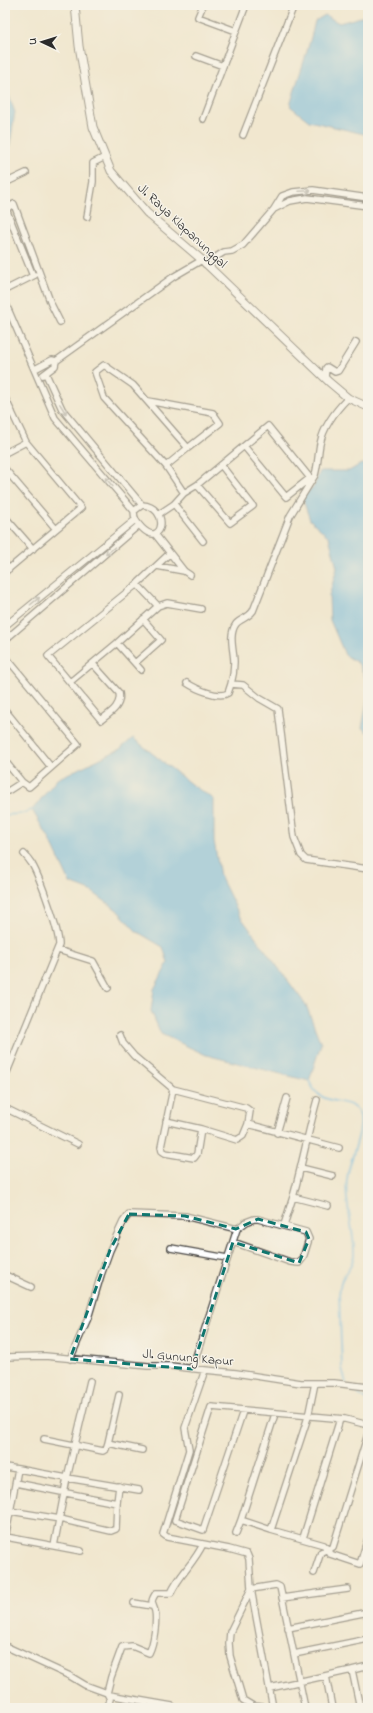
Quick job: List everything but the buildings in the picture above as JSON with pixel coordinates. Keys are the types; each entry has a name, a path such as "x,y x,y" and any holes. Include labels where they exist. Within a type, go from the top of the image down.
{"street":[{"name":"Jl. Raya Klapanunggal","path":"75,5 93,127 111,171 147,213 203,262 324,378 348,398 368,407"},
{"path":"203,5 198,17 236,31"},
{"path":"202,120 246,5"},
{"path":"243,135 294,5"},
{"path":"196,56 223,66"},
{"path":"87,217 93,182 93,163 105,158"},
{"path":"5,183 26,173"},
{"path":"35,369 52,360 56,361 173,277 224,252 232,251 243,245 274,209 282,196 302,190 323,191 368,198"},
{"path":"274,209 290,201 307,198 368,206"},
{"path":"33,276 6,209 14,204 51,304 60,322"},
{"path":"5,290 39,273"},
{"path":"5,302 55,418 134,511 137,523 145,531 155,534 169,554 190,576"},
{"path":"324,378 327,367 335,372 338,371 356,342"},
{"path":"39,378 55,366 56,361"},
{"path":"184,493 166,466 104,398 95,372 104,365 133,385 188,448"},
{"path":"46,374 62,409 142,505 150,507 158,514 162,521 162,526 159,532 155,534"},
{"path":"5,398 26,442 82,508 33,549 6,569"},
{"path":"187,683 201,690 222,695 228,692 232,684 234,662 233,629 236,624 249,616 253,611 290,516 315,475 320,443 324,431 333,413 348,398"},
{"path":"148,401 212,413 220,423 166,466"},
{"path":"5,416 12,412"},
{"path":"158,514 174,504 184,493 197,485 268,426 310,478 286,497 244,446"},
{"path":"5,453 26,442"},
{"path":"197,485 230,523 253,506 221,465"},
{"path":"5,469 56,529"},
{"path":"174,504 203,541"},
{"path":"134,511 142,505"},
{"path":"5,517 33,549"},
{"path":"5,626 137,523"},
{"path":"5,640 137,523"},
{"path":"93,664 119,693 121,699 119,705 101,720 48,656 138,584 169,554"},
{"path":"157,566 184,571"},
{"path":"138,584 158,606"},
{"path":"70,682 93,664 158,606 167,602 201,609"},
{"path":"135,663 161,640 143,619"},
{"path":"117,643 141,670"},
{"path":"5,656 78,744 29,787 22,782 5,761"},
{"path":"232,684 243,686 259,698 278,709 294,837 301,856 306,860 368,869"},
{"path":"5,710 51,767"},
{"path":"5,790 8,791 22,782"},
{"path":"5,1077 58,950 59,939 32,864 24,854"},
{"path":"58,950 93,961 108,988"},
{"path":"120,1035 123,1043 134,1056 173,1089 246,1108 250,1111 248,1124 243,1136 238,1140 202,1129 166,1121"},
{"path":"173,1089 161,1147 162,1150 165,1153 192,1158 195,1157 197,1154 202,1129"},
{"path":"277,1133 287,1098"},
{"path":"284,1225 301,1168 306,1140 317,1100"},
{"path":"5,1108 78,1144"},
{"path":"248,1124 277,1133 339,1148"},
{"path":"301,1168 333,1176"},
{"path":"293,1196 328,1206"},
{"path":"70,1359 88,1318 110,1250 123,1222 129,1214 185,1216 237,1229"},
{"path":"192,1369 237,1229 246,1222 254,1219 284,1225 306,1232 309,1235 305,1253 299,1263 290,1262 233,1242"},
{"path":"171,1248 227,1258"},
{"path":"5,1276 31,1287"},
{"name":"Jl. Gunung Kapur","path":"5,1358 45,1356 148,1366 170,1366 236,1373 301,1383 334,1383 368,1387"},
{"path":"204,1370 185,1428 189,1450 164,1534 168,1537 229,1548 247,1554 249,1558 251,1589 270,1688 272,1708 253,1706 244,1701 230,1656 230,1632 251,1589"},
{"path":"54,1546 67,1478 90,1381"},
{"path":"272,1530 308,1417 315,1383"},
{"path":"44,1439 105,1451 119,1395"},
{"path":"243,1410 204,1530 175,1520 211,1407 340,1419 368,1425"},
{"path":"236,1533 275,1414"},
{"path":"302,1538 340,1419"},
{"path":"314,1573 321,1552 333,1547 368,1434"},
{"path":"108,1443 142,1450"},
{"path":"5,1467 140,1490"},
{"path":"18,1469 6,1538 80,1551"},
{"path":"16,1483 117,1503"},
{"path":"10,1511 60,1519 111,1531 114,1530 117,1524 117,1503 120,1486"},
{"path":"241,1520 324,1545 330,1554 360,1564 368,1538"},
{"path":"108,1708 110,1699 108,1694 111,1677 122,1647 132,1646 150,1653 154,1640 155,1624 155,1611 152,1606 152,1598 156,1593 171,1593 176,1581 198,1556 203,1544"},
{"path":"251,1589 278,1585 305,1708"},
{"path":"282,1598 348,1589"},
{"path":"134,1603 152,1606"},
{"path":"288,1628 368,1612"},
{"path":"294,1654 368,1639"},
{"path":"5,1646 70,1676 85,1685 108,1694 172,1706"},
{"path":"270,1688 368,1666"},
{"path":"352,1670 360,1708"},
{"path":"326,1676 332,1708"}],"highlighted area":[{"path":"129,1214 185,1216 236,1229 258,1219 306,1232 309,1239 299,1263 233,1242 192,1369 70,1359 110,1250"}],"water":[{"path":"325,15 339,23 368,15 368,135 309,121 290,106 315,21"},
{"path":"5,85 15,112 7,163 5,163"},
{"path":"361,464 368,465 368,683 358,663 345,655 330,620 329,596 337,568 329,537 310,520 302,497 314,486 320,471 349,471"},
{"path":"368,695 368,733 362,728"},
{"path":"133,738 192,785 214,799 214,841 220,876 240,916 306,1005 321,1044 309,1081 206,1055 161,1034 151,1011 154,989 168,963 163,947 136,931 117,910 91,891 70,883 50,840 32,810 57,779 120,749"}],"waterway":[{"path":"5,815 20,814 32,810"},
{"path":"309,1081 314,1090 320,1095 355,1107 360,1117 359,1133 348,1173 347,1183 354,1255 352,1262 341,1282 339,1294 342,1368 346,1383"},
{"path":"348,1387 368,1401"},
{"path":"368,1565 368,1578"}]}
